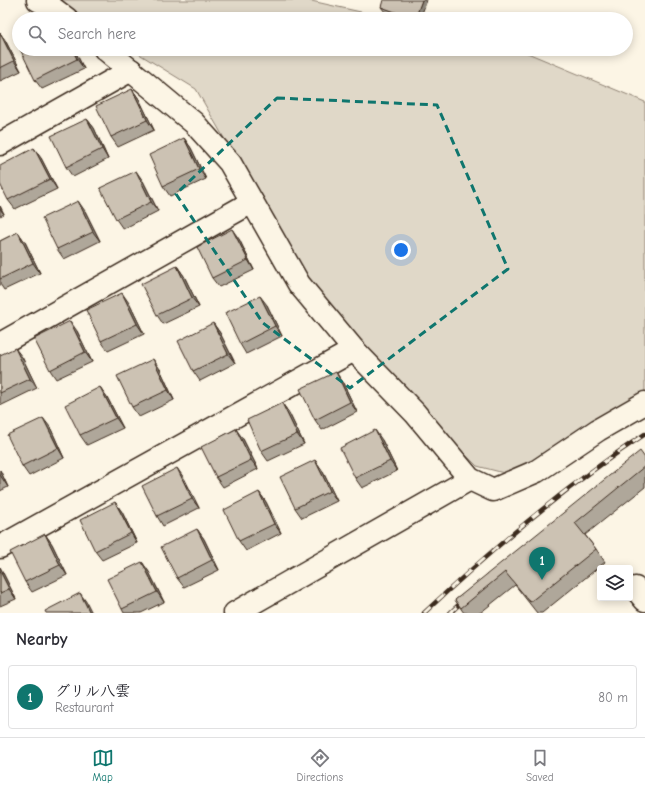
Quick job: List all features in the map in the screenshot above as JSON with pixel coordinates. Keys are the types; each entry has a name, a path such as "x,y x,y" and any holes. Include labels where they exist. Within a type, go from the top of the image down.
{"street":[{"path":"38,0 58,12"},
{"path":"114,56 194,123 230,163 299,284 354,350 415,413 470,479 493,490 537,471 598,430 645,403"},
{"path":"0,144 131,70"},
{"path":"0,344 252,202"},
{"path":"0,547 354,350"},
{"path":"236,613 470,479"}],"highlighted area":[{"path":"277,98 437,105 508,269 350,388 263,323 176,194"}],"shaded area":[{"path":"52,0 307,0 361,12 72,12"},
{"path":"142,56 535,56 645,102 645,399 508,474 477,466 326,317 196,89"}],"building":[{"path":"383,0 422,0 418,12 395,12 381,7"},
{"path":"0,33 14,61 0,68"},
{"path":"23,56 76,56 77,59 35,80"},
{"path":"132,89 147,120 111,137 96,106"},
{"path":"87,119 102,149 66,167 51,136"},
{"path":"184,138 199,169 163,186 149,155"},
{"path":"34,148 50,179 8,200 0,184 0,166"},
{"path":"136,171 151,202 116,219 100,188"},
{"path":"78,201 93,232 57,249 42,218"},
{"path":"232,229 248,260 212,278 197,247"},
{"path":"18,232 33,263 0,279 0,241"},
{"path":"177,266 192,298 157,315 141,284"},
{"path":"122,293 137,324 101,341 86,310"},
{"path":"260,296 275,326 240,344 225,313"},
{"path":"70,321 85,352 50,370 34,339"},
{"path":"213,323 228,354 193,371 178,341"},
{"path":"15,348 30,379 0,393 0,355"},
{"path":"153,359 168,390 132,407 117,376"},
{"path":"336,372 350,402 315,420 300,389"},
{"path":"100,387 116,418 80,435 65,405"},
{"path":"282,403 297,434 261,451 247,420"},
{"path":"43,418 58,448 22,466 7,435"},
{"path":"236,429 251,460 216,477 201,447"},
{"path":"375,430 390,461 355,478 340,448"},
{"path":"640,451 645,458 645,466 575,523 596,549 530,602 505,572 461,608 455,600"},
{"path":"315,460 330,491 295,508 280,477"},
{"path":"177,468 192,499 157,516 142,486"},
{"path":"259,492 274,524 239,541 224,510"},
{"path":"115,502 131,533 95,551 80,520"},
{"path":"197,529 212,560 177,578 161,547"},
{"path":"45,534 60,565 25,582 10,552"},
{"path":"142,562 157,592 122,609 107,579"},
{"path":"0,571 9,589 0,593"},
{"path":"80,593 90,613 46,613 45,611"}],"railway":[{"path":"424,613 503,542 559,496 645,434"},
{"path":"450,613 466,598"}],"place":[{"name":"グリル八雲","path":"542,580"}]}
